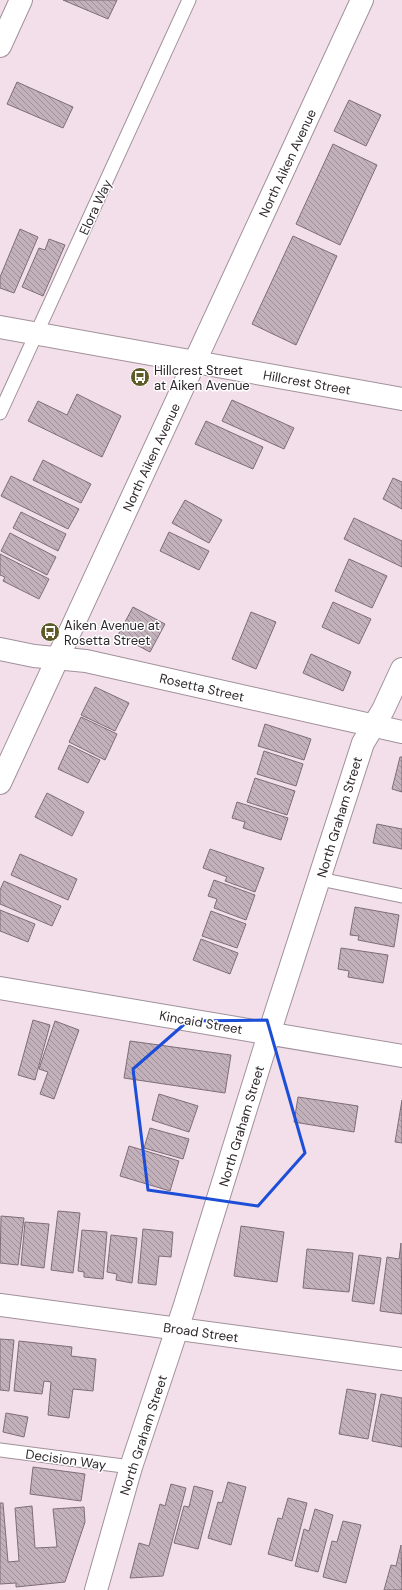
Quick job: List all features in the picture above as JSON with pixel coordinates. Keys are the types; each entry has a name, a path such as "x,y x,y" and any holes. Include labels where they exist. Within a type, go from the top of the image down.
{"street":[{"path":"0,46 22,0"},
{"name":"North Aiken Avenue","path":"0,783 362,0"},
{"name":"Hillcrest Street","path":"0,327 402,399"},
{"name":"Rosetta Street","path":"0,649 34,656 59,657 86,661 402,732"},
{"name":"North Graham Street","path":"96,1590 131,1467 177,1329 363,743 383,710 402,669"},
{"name":"Kincaid Street","path":"0,988 402,1056"},
{"name":"Broad Street","path":"0,1305 402,1359"}],"lane":[{"name":"Elora Way","path":"0,413 189,0"},
{"path":"320,879 402,896"},
{"name":"Decision Way","path":"0,1450 131,1467"}],"highlighted area":[{"path":"267,1020 305,1153 258,1206 148,1190 133,1069 188,1021"}],"building":[{"path":"63,0 117,0 108,19"},
{"path":"17,82 73,107 63,128 7,104"},
{"path":"349,100 381,115 366,146 334,131"},
{"path":"333,144 377,165 340,245 296,224"},
{"path":"20,229 38,237 14,293 0,288 0,277"},
{"path":"293,236 337,256 296,345 252,324"},
{"path":"49,239 65,245 43,296 22,287 39,248 45,250"},
{"path":"77,394 121,416 102,457 28,421 38,401 67,415"},
{"path":"232,400 294,428 284,449 222,421"},
{"path":"206,421 263,447 253,469 195,444"},
{"path":"43,460 91,484 81,503 33,480"},
{"path":"11,476 79,509 68,529 1,496"},
{"path":"393,478 402,482 402,509 383,499"},
{"path":"185,500 222,520 209,543 172,523"},
{"path":"21,512 66,534 58,551 13,528"},
{"path":"354,518 402,541 402,567 344,539"},
{"path":"169,532 209,551 199,570 160,551"},
{"path":"10,533 56,557 47,575 1,551"},
{"path":"0,554 49,579 39,599 3,581 5,577 0,575"},
{"path":"349,559 387,576 372,608 335,591"},
{"path":"333,602 371,619 359,644 322,627"},
{"path":"133,607 165,624 150,652 118,635"},
{"path":"251,612 276,622 256,669 232,659"},
{"path":"311,654 351,672 343,691 303,673"},
{"path":"95,687 129,703 115,731 81,715"},
{"path":"81,717 117,734 105,760 69,742"},
{"path":"265,724 311,739 304,760 258,746"},
{"path":"69,745 100,760 88,783 58,769"},
{"path":"264,751 303,764 296,786 257,774"},
{"path":"400,757 402,757 402,792 392,789"},
{"path":"255,778 295,791 287,815 247,802"},
{"path":"47,793 84,812 72,836 35,817"},
{"path":"237,802 288,818 281,840 243,828 245,822 232,818"},
{"path":"377,824 402,829 402,849 373,843"},
{"path":"210,849 264,868 255,892 225,881 227,877 203,868"},
{"path":"20,854 77,879 68,900 11,875"},
{"path":"214,880 255,895 246,920 214,908 217,899 208,896"},
{"path":"4,881 61,906 52,926 0,904 0,890"},
{"path":"355,907 399,915 394,947 358,940 359,936 350,935"},
{"path":"0,910 35,924 28,942 0,931"},
{"path":"211,911 246,924 237,948 202,936"},
{"path":"201,939 238,953 230,974 193,960"},
{"path":"341,948 388,955 383,983 348,977 349,971 338,969"},
{"path":"33,1020 50,1025 35,1080 18,1075"},
{"path":"55,1021 79,1030 54,1099 40,1094 48,1072 39,1069"},
{"path":"130,1041 231,1055 225,1093 124,1078"},
{"path":"159,1094 198,1106 189,1132 152,1120"},
{"path":"298,1097 358,1106 354,1132 294,1122"},
{"path":"402,1100 402,1143 395,1142"},
{"path":"150,1128 189,1139 183,1159 144,1148"},
{"path":"129,1146 179,1161 170,1191 120,1176"},
{"path":"58,1211 80,1213 73,1273 51,1270"},
{"path":"1,1216 24,1218 18,1265 0,1263"},
{"path":"25,1222 49,1224 44,1268 21,1265"},
{"path":"241,1226 284,1232 277,1282 234,1276"},
{"path":"143,1229 173,1232 171,1257 159,1256 156,1285 138,1283"},
{"path":"82,1230 107,1232 103,1279 84,1277 84,1272 78,1271"},
{"path":"111,1235 137,1238 132,1283 116,1280 117,1274 107,1272"},
{"path":"401,1243 402,1314 380,1311 387,1257 399,1259"},
{"path":"307,1249 353,1253 349,1292 303,1288"},
{"path":"359,1255 381,1258 374,1304 352,1301"},
{"path":"0,1339 14,1340 9,1391 0,1390"},
{"path":"19,1341 72,1347 71,1356 96,1359 93,1391 73,1389 69,1418 48,1415 51,1382 44,1381 42,1394 14,1391"},
{"path":"347,1389 376,1394 368,1439 339,1434"},
{"path":"381,1394 402,1398 402,1447 372,1441"},
{"path":"6,1413 28,1417 24,1437 3,1432"},
{"path":"33,1467 85,1474 81,1501 30,1494"},
{"path":"228,1482 246,1487 231,1545 208,1538 218,1502 222,1503"},
{"path":"171,1484 186,1488 163,1576 130,1578 139,1543 149,1546 160,1504 165,1506"},
{"path":"194,1486 213,1491 198,1549 174,1543 184,1506 189,1507"},
{"path":"288,1498 307,1503 292,1561 268,1554 278,1518 282,1519"},
{"path":"0,1503 3,1503 8,1562 19,1561 15,1508 32,1506 35,1548 57,1547 53,1509 84,1507 85,1522 65,1582 16,1587 16,1583 0,1584"},
{"path":"315,1509 333,1515 318,1572 295,1566 304,1529 309,1531"},
{"path":"343,1521 361,1525 346,1583 323,1577 332,1541 337,1542"},
{"path":"401,1545 402,1590 384,1590 391,1565 396,1566"}],"place":[{"name":"Hillcrest Street at Aiken Avenue","path":"140,377"},
{"name":"Aiken Avenue at Rosetta Street","path":"50,632"}]}
